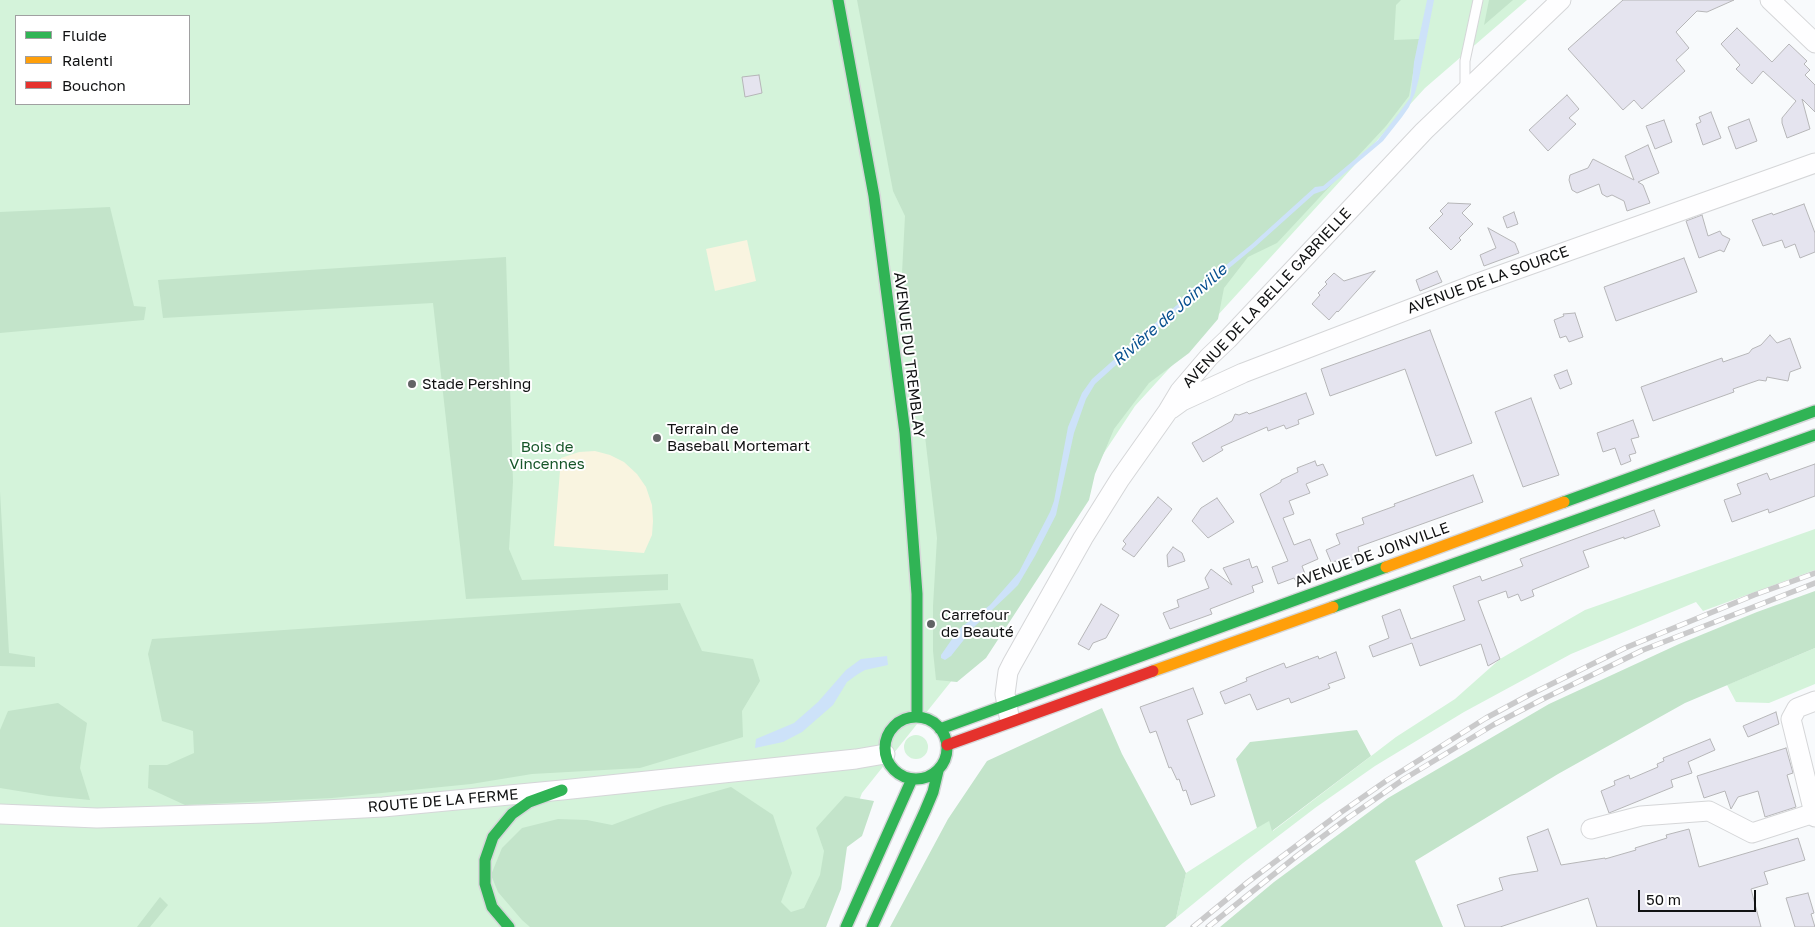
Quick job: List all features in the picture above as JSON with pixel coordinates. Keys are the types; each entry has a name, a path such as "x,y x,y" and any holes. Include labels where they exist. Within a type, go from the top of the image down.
{"main road":[{"name":"AVENUE DU TREMBLAY","path":"838,0 874,196 905,433 917,594 917,717"},
{"name":"AVENUE DE JOINVILLE","path":"940,729 1815,411"},
{"path":"947,745 1815,435"},
{"path":"917,717 926,718 940,729 945,736 947,745 943,763 938,770 930,776 921,779 912,779 897,774 885,754 884,745 892,728 907,718 917,717"},
{"path":"872,927 926,811 938,770"},
{"path":"846,927 902,806 912,779"},
{"path":"509,927 492,907 485,884 485,860 493,837 512,814 529,802 562,790"}],"street":[{"name":"AVENUE DE LA BELLE GABRIELLE","path":"1011,723 1005,694 1008,672 1099,513 1180,391 1209,357 1424,131 1562,0"},
{"path":"1770,0 1815,43"},
{"name":"AVENUE DE LA SOURCE","path":"1168,411 1182,401 1243,373 1470,286 1815,163"},
{"path":"1228,339 1216,360 1215,367 1221,374 1243,373"},
{"path":"1591,829 1641,816 1709,811 1752,833 1814,815 1791,719 1797,708 1815,701"},
{"name":"ROUTE DE LA FERME","path":"0,814 97,818 383,807 562,790 846,760 885,754"}],"lane":[{"path":"1465,92 1465,61 1478,0"}],"green space":[{"name":"Bois de Vincennes","path":"0,0 1527,0 1425,88 1135,406 961,669 862,793 811,927 0,927"},
{"path":"857,0 1401,0 1396,5 1394,40 1419,39 1409,96 1386,126 1277,243 1248,257 1224,288 1218,319 1189,353 1149,383 1114,429 1095,474 1089,500 986,658 957,682 936,680 933,651 933,606 937,538 920,394 902,273 905,216 893,191"},
{"path":"1489,0 1513,0 1484,25"},
{"path":"110,207 134,306 146,307 144,320 0,333 0,212"},
{"path":"506,257 513,482 509,549 522,580 668,574 668,590 466,599 433,303 163,318 158,280"},
{"path":"0,491 9,653 35,657 35,667 0,666"},
{"path":"1815,529 1815,570 1703,611 1696,602 1571,654 1464,712 1375,766 1315,808 1243,863 1176,918 1186,873 1269,820 1273,831 1396,737 1455,699 1500,659 1585,610"},
{"path":"1815,591 1815,648 1685,703 1558,774 1415,861 1443,927 1220,927 1274,882 1388,798 1549,704 1679,644"},
{"path":"680,603 702,651 753,659 760,681 742,711 743,737 640,768 532,774 471,784 332,798 185,805 148,788 149,765 167,765 194,753 193,731 162,721 148,654 152,639"},
{"path":"1815,648 1815,684 1769,703 1736,702 1727,685"},
{"path":"58,703 87,723 80,768 90,800 0,788 0,730 8,711"},
{"path":"1102,708 1122,754 1186,873 1176,918 1165,927 890,927 948,819 987,761"},
{"path":"1357,730 1371,756 1272,831 1269,821 1257,828 1236,759 1250,742"},
{"path":"916,735 921,736 927,742 927,752 921,758 916,759 911,758 905,752 904,747 905,742 911,736"},
{"path":"731,787 773,815 792,873 781,902 791,912 804,908 820,875 824,851 816,828 845,796 874,801 862,836 847,847 841,889 826,927 530,927 498,892 491,875 502,848 522,828 558,819 587,820 612,825 663,806"},
{"path":"160,897 168,905 150,927 137,927"}],"sand":[{"path":"747,240 756,281 715,291 706,249"},
{"path":"595,451 610,455 624,462 637,474 646,487 652,505 653,521 652,535 644,553 554,546 561,458 579,452"}],"water":[{"name":"Rivière de Joinville","path":"1427,0 1434,0 1419,78 1409,107 1402,117 1383,141 1325,190 1314,194 1256,246 1164,322 1095,384 1086,399 1074,433 1056,515 1035,556 1018,585 974,627 951,656 945,660 941,658 941,655 959,629 990,605 1019,572 1050,512 1054,501 1068,427 1082,393 1092,379 1161,318 1252,244 1315,187 1323,186 1378,140 1399,113 1410,98 1414,62"},
{"path":"887,656 888,665 865,670 847,682 833,705 802,732 783,742 755,748 756,739 794,723 818,702 846,670 861,659"}],"building":[{"path":"1623,0 1734,0 1707,12 1697,11 1676,32 1689,48 1676,60 1685,71 1642,109 1634,100 1623,110 1568,49"},
{"path":"1737,28 1772,62 1789,44 1807,61 1804,64 1810,70 1805,75 1815,85 1815,112 1802,99 1810,129 1787,138 1782,118 1796,101 1763,71 1752,84 1736,69 1740,65 1721,44"},
{"path":"759,75 762,93 745,97 742,77"},
{"path":"1567,95 1579,109 1569,118 1576,124 1548,151 1529,130"},
{"path":"1711,112 1721,138 1703,145 1696,124 1701,122 1699,117"},
{"path":"1749,119 1757,141 1736,149 1728,127"},
{"path":"1664,120 1672,142 1655,149 1646,126"},
{"path":"1648,145 1659,173 1638,182 1643,185 1650,203 1627,211 1624,201 1612,195 1607,197 1602,194 1599,184 1577,193 1572,190 1569,180 1570,175 1588,168 1593,159 1634,180 1625,156"},
{"path":"1448,203 1471,204 1462,213 1473,224 1459,238 1461,240 1451,250 1429,228 1443,214 1440,211"},
{"path":"1804,204 1815,233 1815,252 1800,258 1795,244 1785,248 1782,240 1763,246 1752,220"},
{"path":"1514,212 1518,224 1507,228 1503,217"},
{"path":"1702,215 1708,236 1720,231 1722,235 1730,239 1724,252 1720,250 1699,258 1686,221"},
{"path":"1488,228 1515,243 1519,253 1484,266 1480,255 1496,248"},
{"path":"1684,258 1697,292 1616,321 1604,287"},
{"path":"1375,271 1329,320 1312,304 1320,295 1318,293 1327,284 1325,282 1334,273 1344,281"},
{"path":"1437,271 1442,282 1420,291 1416,280"},
{"path":"1575,313 1583,337 1569,342 1566,336 1560,338 1554,320 1564,316 1563,314"},
{"path":"1430,330 1472,443 1436,456 1405,369 1330,396 1321,369"},
{"path":"1770,335 1777,343 1790,338 1801,368 1790,372 1788,381 1767,377 1766,381 1759,380 1733,389 1734,392 1653,421 1641,387 1722,358 1723,362 1749,353 1752,349 1761,345"},
{"path":"1567,370 1572,384 1560,389 1554,375"},
{"path":"1306,393 1314,414 1298,420 1299,424 1286,429 1284,425 1268,431 1267,427 1221,447 1223,450 1203,462 1192,443 1232,421 1235,414 1239,415 1247,412 1249,414"},
{"path":"1531,398 1559,475 1523,487 1495,412"},
{"path":"1633,420 1639,437 1631,439 1636,453 1629,455 1631,461 1621,465 1615,448 1603,452 1597,433"},
{"path":"1315,461 1317,466 1323,464 1328,475 1306,484 1310,493 1289,501 1294,514 1283,518 1294,545 1310,539 1318,559 1302,566 1307,579 1297,583 1294,578 1278,584 1272,567 1288,561 1260,494 1281,482 1281,480 1298,472 1297,468"},
{"path":"1815,464 1815,496 1769,513 1768,509 1732,522 1724,500 1741,494 1737,484 1767,473 1770,480"},
{"path":"1473,475 1483,502 1358,547 1360,557 1338,565 1336,561 1331,562 1326,550 1340,544 1336,534 1364,524 1362,518"},
{"path":"1158,497 1172,509 1134,557 1122,549 1126,544 1123,541"},
{"path":"1217,498 1234,522 1208,538 1192,521 1201,508"},
{"path":"1654,510 1660,526 1583,551 1589,567 1532,590 1534,596 1521,601 1518,594 1508,598 1506,591 1478,601 1500,659 1488,666 1481,644 1420,666 1412,643 1373,657 1369,646 1389,638 1382,616 1400,609 1411,639 1465,620 1453,586 1480,576 1482,581 1523,566 1520,559"},
{"path":"1173,547 1182,553 1185,561 1168,567 1167,555"},
{"path":"1249,559 1252,568 1257,566 1263,582 1252,586 1254,592 1210,609 1212,614 1170,629 1163,613 1179,607 1177,600 1209,588 1205,578 1211,569 1232,585 1223,568"},
{"path":"1101,604 1119,615 1106,638 1093,643 1089,650 1078,644"},
{"path":"1336,652 1345,678 1328,684 1330,688 1291,703 1289,698 1257,710 1250,694 1225,704 1220,692 1247,681 1246,678 1284,663 1286,668 1318,656 1319,659"},
{"path":"1193,688 1203,714 1187,720 1215,796 1191,805 1186,790 1183,791 1179,779 1177,780 1171,767 1169,768 1156,731 1150,733 1140,707"},
{"path":"1776,712 1779,724 1748,737 1743,726"},
{"path":"1710,739 1715,750 1688,762 1692,773 1671,780 1673,787 1609,813 1601,791 1615,785 1614,781 1629,775 1630,779 1658,767 1657,764 1664,761 1663,758"},
{"path":"1786,748 1793,773 1787,775 1796,807 1765,817 1758,791 1738,797 1731,809 1725,791 1704,798 1697,776"},
{"path":"1548,829 1561,865 1605,859 1667,838 1666,835 1689,829 1699,867 1798,838 1805,860 1764,872 1768,884 1751,889 1761,927 1597,927 1588,898 1500,927 1465,927 1457,905 1503,890 1499,878 1538,871 1527,837"},
{"path":"1808,893 1814,913 1811,914 1815,927 1795,927 1786,898"}],"railway":[{"path":"1193,927 1248,882 1340,813 1386,781 1486,718 1625,648 1754,595 1815,573"},
{"path":"1208,927 1345,820 1404,779 1493,725 1643,650 1815,583"}],"traffic: fast":[{"path":"838,0 874,196 905,433 917,594 917,717"},
{"path":"1564,502 1815,411"},
{"path":"1333,607 1815,435"},
{"path":"940,729 1386,567"},
{"path":"910,717 922,717 938,726 945,736 947,748 945,760 938,770 922,779 910,779 899,774 890,765 885,754 885,742 890,731 899,722 910,717"},
{"path":"872,927 925,811 933,792 938,771"},
{"path":"846,927 912,779"},
{"path":"509,927 492,907 485,884 485,860 493,837 512,814 529,802 562,790"}],"traffic: slow":[{"path":"1386,567 1564,502"},
{"path":"1153,671 1333,607"}],"traffic: jam":[{"path":"947,745 1153,671"}],"place":[{"name":"Stade Pershing","path":"412,384"},
{"name":"Terrain de Baseball Mortemart","path":"657,438"},
{"name":"Carrefour de Beauté","path":"931,624"}]}
